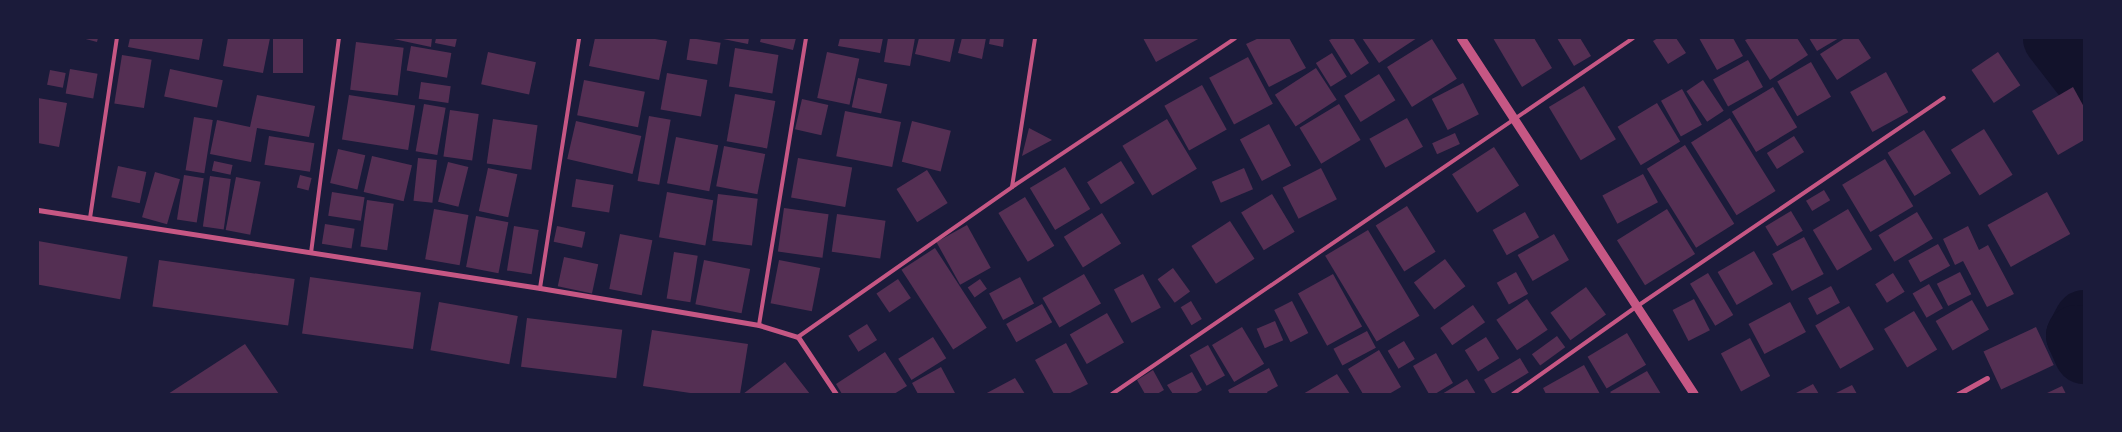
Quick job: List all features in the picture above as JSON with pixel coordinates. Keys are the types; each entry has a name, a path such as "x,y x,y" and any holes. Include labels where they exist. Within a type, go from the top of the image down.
{"street":[{"path":"1460,38 1694,394"},
{"path":"38,210 540,288 759,325 798,336 836,394"},
{"path":"1958,394 1987,378"}],"lane":[{"path":"90,218 117,38"},
{"path":"311,253 339,38"},
{"path":"540,288 579,38"},
{"path":"759,325 806,38"},
{"path":"1012,187 1035,38"},
{"path":"798,336 1012,187 1235,38"},
{"path":"1112,394 1633,38"},
{"path":"1512,394 1944,98"}],"building":[{"path":"82,38 98,38 97,42"},
{"path":"130,38 203,38 199,60 128,47"},
{"path":"228,38 270,38 263,73 223,66"},
{"path":"273,38 303,38 303,73 273,73"},
{"path":"389,38 432,38 431,47"},
{"path":"436,38 457,38 455,47 435,43"},
{"path":"595,38 649,38 667,41 659,80 589,66"},
{"path":"690,38 721,43 717,65 687,60"},
{"path":"718,38 749,38 748,44"},
{"path":"761,38 796,38 793,50 760,42"},
{"path":"840,38 883,38 880,53 838,46"},
{"path":"888,38 915,38 910,66 884,62"},
{"path":"919,38 955,38 950,62 915,54"},
{"path":"962,38 986,38 982,59 958,53"},
{"path":"990,38 1004,38 1003,47 989,44"},
{"path":"1143,38 1200,38 1156,62"},
{"path":"1259,38 1289,38 1306,68 1269,87 1246,44"},
{"path":"1334,38 1353,38 1369,63 1351,75 1329,40"},
{"path":"1362,38 1417,38 1379,63"},
{"path":"1493,38 1534,38 1552,68 1522,87"},
{"path":"1557,38 1580,38 1591,56 1574,66"},
{"path":"1658,38 1676,38 1686,53 1668,64 1653,41"},
{"path":"1699,38 1733,38 1743,56 1717,70"},
{"path":"1750,38 1797,38 1808,55 1770,80 1745,40"},
{"path":"1809,38 1839,38 1817,51"},
{"path":"1845,38 1858,38 1871,58 1837,80 1820,54"},
{"path":"1432,39 1457,79 1412,107 1387,67"},
{"path":"356,42 404,48 398,95 350,90"},
{"path":"411,46 451,53 447,78 407,71"},
{"path":"735,48 778,55 772,93 729,87"},
{"path":"488,52 536,62 529,94 481,84"},
{"path":"827,52 859,59 850,105 817,98"},
{"path":"1998,52 2020,85 1994,103 1971,70"},
{"path":"1332,53 1347,77 1331,87 1316,63"},
{"path":"122,55 152,60 144,108 114,103"},
{"path":"1248,57 1273,104 1234,124 1209,78"},
{"path":"1748,60 1763,87 1728,107 1713,79"},
{"path":"1811,62 1831,97 1797,116 1777,82"},
{"path":"1316,68 1337,100 1296,127 1275,95"},
{"path":"70,69 98,74 93,98 66,94"},
{"path":"170,69 223,80 217,108 164,96"},
{"path":"50,70 66,73 63,88 47,85"},
{"path":"1886,72 1908,112 1872,132 1850,92"},
{"path":"667,73 707,80 701,117 661,109"},
{"path":"1379,74 1395,100 1361,122 1344,96"},
{"path":"858,78 887,84 881,114 852,107"},
{"path":"584,80 645,92 638,127 577,115"},
{"path":"1703,80 1724,111 1707,122 1686,91"},
{"path":"421,82 451,86 448,103 419,99"},
{"path":"1463,83 1479,114 1448,130 1432,99"},
{"path":"1202,85 1227,130 1189,150 1164,106"},
{"path":"1584,86 1616,139 1581,160 1549,107"},
{"path":"1773,87 1797,127 1756,152 1732,112"},
{"path":"2073,87 2084,107 2084,140 2058,155 2032,111"},
{"path":"1682,89 1702,125 1681,136 1661,101"},
{"path":"735,94 775,101 767,148 727,141"},
{"path":"257,95 315,106 309,137 257,128 251,162 210,154 217,120 250,127"},
{"path":"349,95 415,105 408,150 342,139"},
{"path":"38,98 67,103 59,147 38,143"},
{"path":"802,99 828,105 821,135 795,129"},
{"path":"1657,103 1680,142 1641,165 1618,127"},
{"path":"424,104 446,108 437,155 416,151"},
{"path":"1339,104 1361,140 1321,164 1300,128"},
{"path":"450,110 479,114 472,161 443,157"},
{"path":"845,111 901,122 892,167 836,156"},
{"path":"649,116 671,120 659,185 638,181"},
{"path":"194,117 213,120 204,173 186,170"},
{"path":"1407,118 1423,147 1385,168 1369,139"},
{"path":"1730,118 1776,191 1737,215 1691,142"},
{"path":"493,119 538,125 531,170 487,164"},
{"path":"1167,119 1197,169 1152,195 1122,146"},
{"path":"576,121 641,136 633,174 567,159"},
{"path":"912,121 951,131 941,171 902,162"},
{"path":"1269,124 1291,165 1262,181 1240,139"},
{"path":"1029,128 1052,140 1022,156"},
{"path":"1984,129 2013,175 1980,195 1951,150"},
{"path":"1924,130 1951,173 1915,196 1888,153"},
{"path":"1455,133 1460,144 1437,154 1432,143"},
{"path":"269,136 314,143 310,172 264,165"},
{"path":"1794,136 1804,152 1777,169 1767,153"},
{"path":"676,137 718,145 709,191 667,183"},
{"path":"1685,145 1734,224 1696,248 1647,169"},
{"path":"724,146 765,154 757,194 716,186"},
{"path":"1494,147 1519,186 1477,213 1452,174"},
{"path":"338,149 365,155 357,189 330,183"},
{"path":"372,156 412,165 404,201 364,192"},
{"path":"418,158 437,160 432,203 414,201"},
{"path":"798,158 852,168 845,207 791,197"},
{"path":"1885,159 1913,206 1870,232 1842,185"},
{"path":"214,161 233,165 231,175 212,171"},
{"path":"1121,161 1135,183 1101,204 1087,182"},
{"path":"448,162 468,167 458,207 438,202"},
{"path":"118,166 146,172 140,203 111,197"},
{"path":"1065,167 1090,209 1055,230 1030,188"},
{"path":"488,168 517,174 508,217 479,211"},
{"path":"1244,168 1253,189 1221,203 1212,182"},
{"path":"1321,168 1337,199 1299,219 1283,188"},
{"path":"927,170 948,203 917,222 896,189"},
{"path":"155,172 180,179 167,224 142,217"},
{"path":"1643,174 1658,202 1617,224 1602,196"},
{"path":"184,175 204,178 197,223 177,219"},
{"path":"300,175 312,178 308,191 297,188"},
{"path":"210,176 231,179 224,229 203,227"},
{"path":"236,177 261,182 250,235 226,230"},
{"path":"576,179 614,185 609,213 572,207"},
{"path":"1824,190 1830,200 1812,211 1806,201"},
{"path":"332,192 365,197 361,221 328,216"},
{"path":"667,192 713,200 705,245 659,237"},
{"path":"2047,192 2070,234 2011,267 1988,225"},
{"path":"718,194 758,199 752,246 712,241"},
{"path":"1272,194 1295,232 1264,250 1241,213"},
{"path":"1025,197 1054,246 1028,262 998,213"},
{"path":"367,200 394,204 387,250 360,247"},
{"path":"1407,206 1436,252 1404,271 1376,226"},
{"path":"784,208 829,214 822,258 778,252"},
{"path":"434,209 468,215 460,265 425,259"},
{"path":"1667,209 1695,254 1645,285 1617,240"},
{"path":"1848,209 1872,249 1837,270 1813,230"},
{"path":"1791,211 1803,231 1777,246 1765,226"},
{"path":"1525,212 1539,237 1507,255 1493,230"},
{"path":"1917,212 1933,239 1894,262 1878,235"},
{"path":"1102,213 1121,244 1083,267 1064,237"},
{"path":"837,214 886,221 880,258 832,252"},
{"path":"476,216 508,222 498,273 466,267"},
{"path":"1230,221 1255,259 1216,284 1191,246"},
{"path":"325,224 355,229 352,248 322,244"},
{"path":"967,225 991,268 960,285 936,242"},
{"path":"514,226 539,230 532,274 507,270"},
{"path":"557,226 585,232 582,248 554,242"},
{"path":"1968,226 1979,250 1988,245 2014,294 1987,307 1963,261 1955,265 1943,239"},
{"path":"1368,230 1420,316 1377,341 1325,256"},
{"path":"620,234 652,240 642,295 609,289"},
{"path":"1554,234 1569,260 1533,281 1518,255"},
{"path":"1804,237 1824,274 1792,291 1772,254"},
{"path":"38,241 128,257 120,299 38,285"},
{"path":"1938,244 1950,266 1920,282 1908,260"},
{"path":"935,248 987,328 953,349 901,270"},
{"path":"1754,251 1773,284 1737,305 1718,272"},
{"path":"674,252 698,256 690,302 667,298"},
{"path":"564,257 598,264 592,294 558,286"},
{"path":"1445,259 1465,286 1434,310 1414,282"},
{"path":"159,260 295,279 288,326 152,307"},
{"path":"704,260 750,269 742,313 695,304"},
{"path":"779,260 820,268 812,311 771,303"},
{"path":"1173,268 1190,291 1175,303 1158,279"},
{"path":"1516,272 1528,294 1509,305 1497,283"},
{"path":"1960,272 1971,294 1948,306 1937,284"},
{"path":"1708,273 1733,315 1715,326 1690,284"},
{"path":"1893,273 1905,292 1887,303 1875,284"},
{"path":"1084,274 1101,303 1059,327 1042,298"},
{"path":"1143,274 1161,308 1132,323 1114,289"},
{"path":"1333,274 1362,326 1327,346 1298,293"},
{"path":"310,277 421,293 413,349 302,333"},
{"path":"1020,277 1034,303 1003,320 989,293"},
{"path":"898,279 911,298 889,313 876,294"},
{"path":"980,279 987,289 975,297 968,288"},
{"path":"1929,284 1943,308 1927,318 1913,294"},
{"path":"1831,286 1840,303 1817,315 1808,298"},
{"path":"1586,287 1606,315 1570,340 1550,313"},
{"path":"1527,299 1548,330 1517,350 1496,320"},
{"path":"1694,299 1710,330 1689,341 1673,310"},
{"path":"1972,300 1989,329 1953,350 1936,321"},
{"path":"1191,301 1202,319 1192,325 1181,307"},
{"path":"1292,301 1308,333 1291,342 1274,310"},
{"path":"439,302 518,316 509,364 430,350"},
{"path":"1790,302 1806,332 1764,354 1749,324"},
{"path":"1042,304 1052,322 1016,342 1006,324"},
{"path":"1473,305 1485,322 1452,345 1440,328"},
{"path":"1849,306 1874,349 1840,369 1815,326"},
{"path":"1914,311 1937,350 1907,368 1884,329"},
{"path":"1107,313 1124,342 1087,364 1070,335"},
{"path":"527,318 622,330 616,378 521,367"},
{"path":"1275,321 1283,340 1265,348 1257,329"},
{"path":"867,324 877,340 858,352 848,336"},
{"path":"1242,327 1264,364 1234,382 1212,345"},
{"path":"2036,327 2054,365 2001,390 1983,352"},
{"path":"652,330 748,344 740,394 697,394 643,386"},
{"path":"1367,331 1376,348 1342,366 1333,349"},
{"path":"1627,333 1646,365 1607,388 1588,357"},
{"path":"1557,336 1565,347 1540,366 1532,354"},
{"path":"933,337 946,358 911,380 898,359"},
{"path":"1486,337 1499,358 1478,371 1465,350"},
{"path":"1750,338 1770,376 1741,391 1721,353"},
{"path":"1404,341 1415,359 1399,369 1388,351"},
{"path":"1066,343 1088,384 1068,394 1054,394 1035,360"},
{"path":"245,344 279,394 168,394"},
{"path":"1208,345 1225,376 1207,386 1190,355"},
{"path":"1379,350 1401,387 1389,394 1363,394 1348,369"},
{"path":"885,352 907,386 894,394 842,394 836,384"},
{"path":"1436,353 1453,383 1435,394 1429,394 1413,366"},
{"path":"1520,358 1529,373 1493,394 1484,380"},
{"path":"785,362 810,394 743,394"},
{"path":"1584,365 1600,394 1546,394 1543,388"},
{"path":"941,367 955,393 918,394 912,383"},
{"path":"1269,368 1278,386 1267,392 1268,394 1230,394 1228,390"},
{"path":"1153,370 1164,390 1157,394 1145,394 1137,380"},
{"path":"1647,371 1661,394 1612,394 1610,392"},
{"path":"1192,372 1202,390 1195,394 1173,394 1167,385"},
{"path":"1337,374 1350,394 1303,394"},
{"path":"1015,378 1025,394 985,394"},
{"path":"1467,379 1476,394 1442,394"},
{"path":"1813,384 1819,394 1796,393"},
{"path":"1852,385 1857,394 1834,394"},
{"path":"2062,386 2066,394 2045,394"}],"waterway":[{"path":"2053,38 2084,78"},
{"path":"2084,320 2076,335 2084,353"}]}
